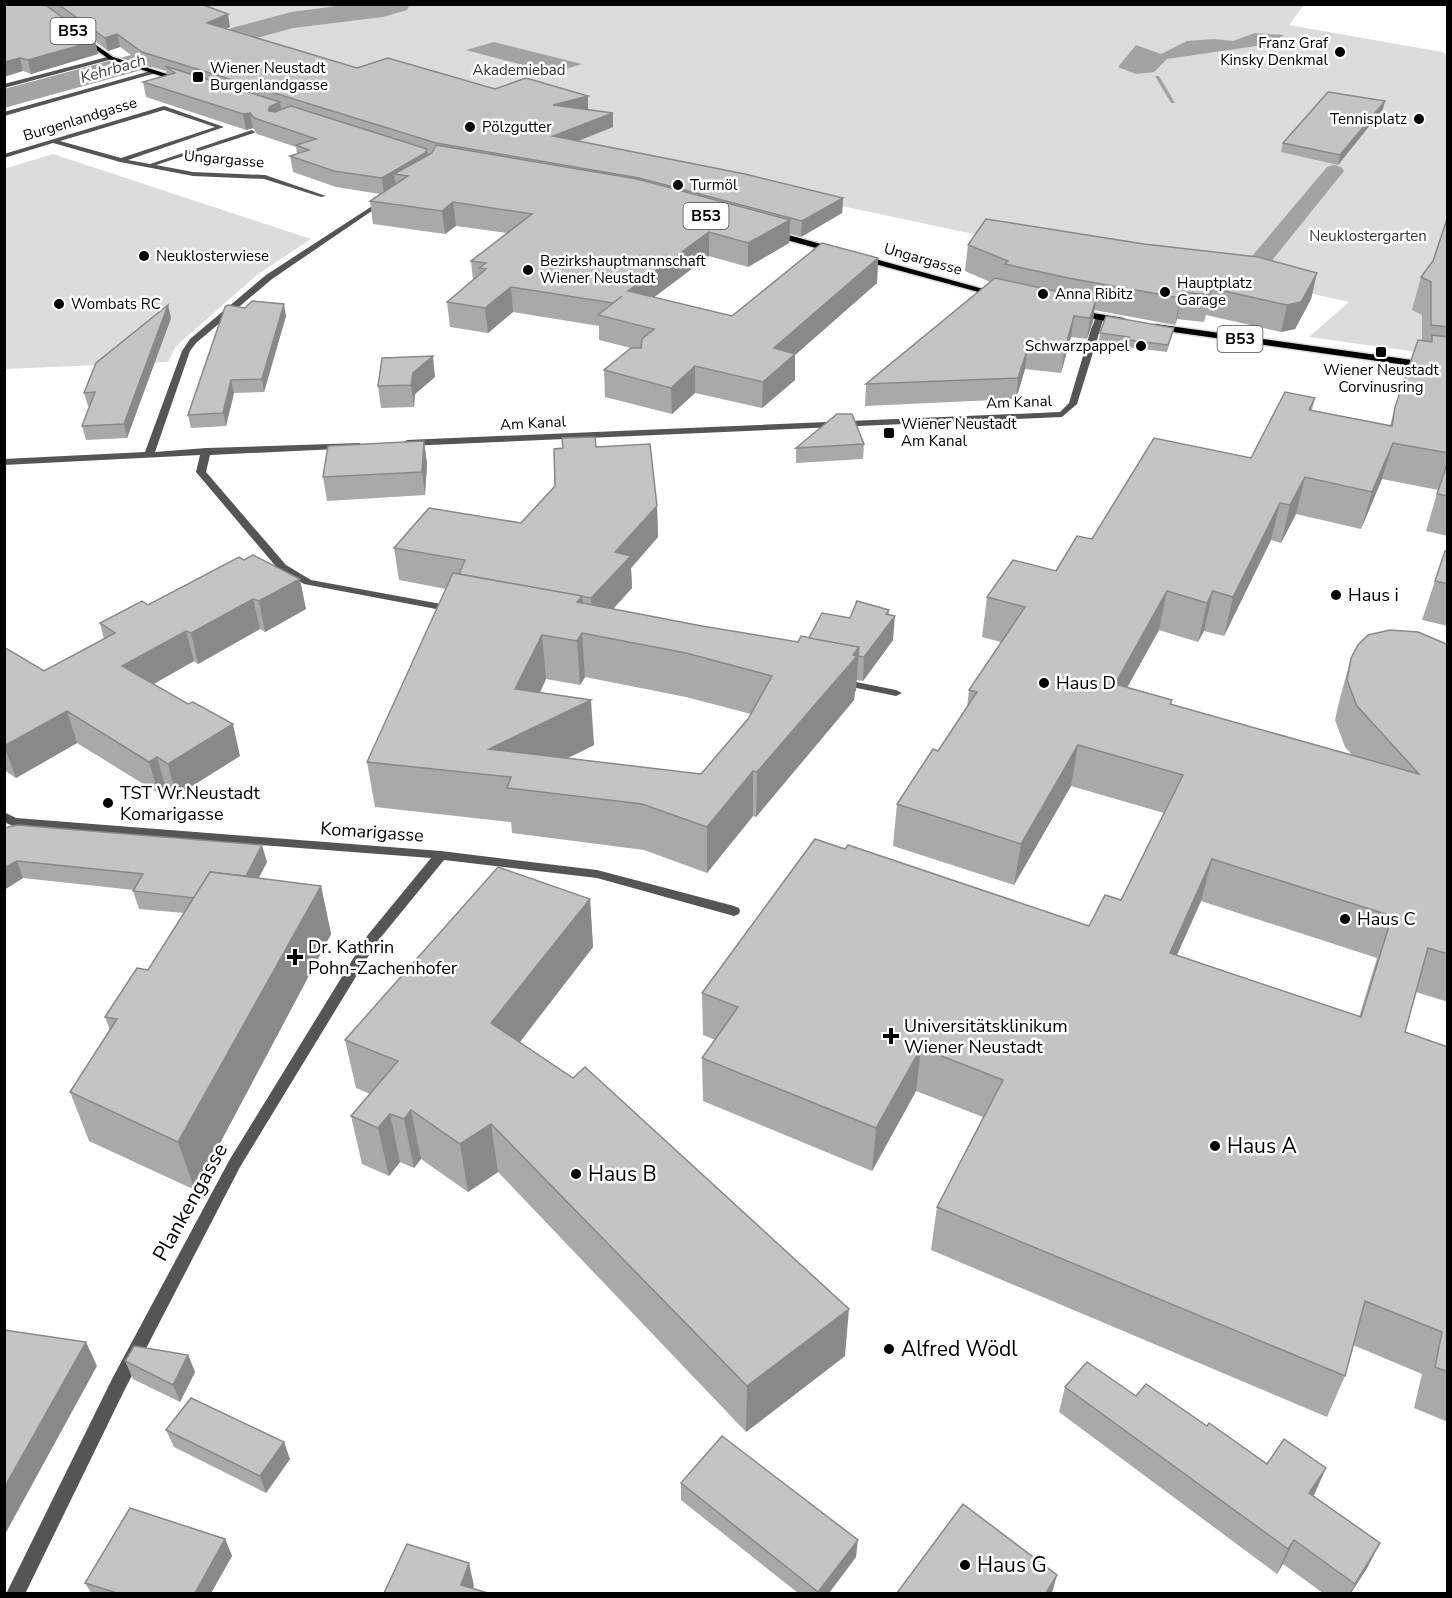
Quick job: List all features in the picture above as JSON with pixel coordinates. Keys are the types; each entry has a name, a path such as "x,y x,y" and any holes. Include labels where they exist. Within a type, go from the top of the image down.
{"main road":[{"name":"B53","path":"73,32 111,58 197,85"},
{"name":"Ungargasse","path":"760,230 1006,297"},
{"name":"B53","path":"1064,310 1136,324 1448,368"}],"street":[{"path":"4,86 111,58"},
{"name":"Burgenlandgasse","path":"4,114 154,72"},
{"name":"Burgenlandgasse","path":"4,156 164,108"},
{"name":"Ungargasse","path":"120,160 221,127 164,108"},
{"path":"151,165 252,132"},
{"name":"Ungargasse","path":"55,142 120,160 193,174 265,177 323,195"},
{"path":"149,455 186,351 193,341 269,277 395,193"},
{"name":"Am Kanal","path":"392,443 1062,414 1073,404 1100,317"},
{"path":"4,462 368,444"},
{"path":"206,451 201,472 282,567 308,582 461,610"},
{"path":"828,680 896,693"},
{"name":"Komarigasse","path":"7,822 441,855 597,874 734,911"},
{"name":"Plankengasse","path":"15,1593 118,1385 235,1163 372,939 441,855"}],"green space":[{"path":"169,5 1304,5 1289,25 1442,52 1447,55 1447,219 1422,315 1447,356 1309,337 1349,302 1236,277 1034,247 621,159 309,56"},
{"name":"Neuklosterwiese","path":"53,154 311,239 258,274 176,346 168,362 5,369 4,169"}],"shaded area":[{"path":"1255,33 1284,35 1270,44 1167,59 1154,72 1136,74 1118,67 1136,45 1161,54 1187,41 1214,39 1233,41"},
{"path":"494,42 582,64 553,73 466,50"}],"building":[{"path":"4,4 44,4 95,41 28,60 20,58 4,62"},
{"path":"58,4 201,4 228,14 207,23 357,68 388,58 495,89 526,78 588,96 553,105 613,113 553,136 745,174 843,198 802,221 639,178 436,143 142,52 117,34 105,38"},
{"path":"165,66 280,102 269,107 269,111 275,112 291,106 427,149 425,153 382,178 334,171 290,156 309,150 296,145 316,139 254,118 250,113 243,114 143,82 175,73"},
{"path":"1328,92 1385,101 1340,155 1283,143"},
{"path":"436,145 637,179 790,220 748,243 709,232 628,291 732,316 822,243 878,258 774,348 795,354 763,382 695,366 671,388 604,370 631,348 641,348 642,339 654,329 598,315 622,296 613,303 511,287 485,308 447,302 486,269 479,268 486,263 471,261 532,214 453,202 442,211 370,201 408,176 394,174 432,153"},
{"path":"1448,216 1448,327 1431,325 1431,282 1421,277 1433,261"},
{"path":"986,219 1144,244 1258,257 1317,273 1301,302 1287,305 1211,288 1210,295 1182,292 1180,298 1005,264 1008,261 968,245"},
{"path":"995,278 1096,300 1090,318 1074,316 1064,352 1028,348 1018,378 866,384"},
{"path":"252,301 284,304 262,379 231,380 223,413 188,415 225,307 228,305 245,308"},
{"path":"168,305 124,424 82,426 95,392 84,393 96,363"},
{"path":"1106,316 1174,328 1168,345 1128,340 1129,337 1100,333"},
{"path":"1432,335 1448,337 1448,453 1393,443 1372,492 1305,477 1290,505 1280,503 1233,597 1213,591 1207,603 1167,591 1115,684 1172,700 1170,704 1419,774 1357,706 1347,680 1351,658 1358,645 1368,635 1390,630 1418,632 1448,646 1448,954 1428,948 1405,1032 1448,1047 1448,1372 1435,1367 1442,1332 1365,1301 1345,1376 937,1207 1003,1080 921,1048 876,1128 702,1058 738,1007 702,993 815,839 845,849 848,845 1089,926 1105,895 1121,900 1183,775 1078,745 1021,844 897,804 933,749 938,751 977,692 969,690 1025,607 987,597 1013,560 1056,571 1077,536 1092,539 1154,438 1251,458 1285,392 1315,398 1309,410 1392,426 1395,407 1418,340 1432,342","holes":["1212,859 1392,916 1361,1017 1170,953"]},
{"path":"433,356 413,373 411,385 378,386 382,358"},
{"path":"837,414 852,414 864,444 796,448"},
{"path":"595,437 596,447 650,444 657,506 615,552 631,556 591,598 459,574 465,560 394,548 429,508 521,523 555,486 554,449 563,448 562,438"},
{"path":"424,441 422,472 323,477 328,446"},
{"path":"1448,461 1448,496 1437,494"},
{"path":"1445,551 1448,552 1448,584 1435,581"},
{"path":"253,555 300,579 259,601 253,599 191,633 186,631 122,666 188,704 193,702 233,724 168,764 157,757 149,762 67,711 4,746 4,647 44,671 115,633 100,623 142,601 148,605 239,557 244,560"},
{"path":"453,573 582,596 577,602 702,626 798,642 801,636 859,647 853,655 857,656 757,772 753,771 707,827 642,804 507,788 511,777 367,762","holes":["582,633 686,653 772,676 748,719 701,774 489,749 591,700 515,689 542,635 577,641"]},
{"path":"857,601 889,610 886,614 895,616 864,657 858,656 859,647 809,638 822,613 850,618"},
{"path":"17,825 262,845 246,876 210,872 194,898 133,891 143,874 17,861 4,868 4,828"},
{"name":"Haus B","path":"498,867 590,899 491,1023 573,1078 585,1067 849,1309 747,1386 491,1124 460,1144 411,1110 404,1119 390,1114 378,1128 351,1116 398,1061 345,1040"},
{"path":"210,872 321,886 178,1142 70,1092 117,1019 105,1017 137,968 148,970"},
{"path":"4,1330 86,1342 4,1488"},
{"path":"134,1346 188,1355 173,1385 125,1361"},
{"path":"1087,1362 1136,1396 1146,1384 1207,1426 1209,1423 1267,1464 1284,1439 1326,1468 1309,1493 1380,1543 1355,1584 1294,1540 1288,1549 1065,1387"},
{"path":"191,1398 284,1442 260,1476 166,1430"},
{"path":"722,1436 858,1540 818,1592 681,1483"},
{"path":"963,1504 1057,1575 1046,1593 897,1593"},
{"path":"130,1508 225,1539 195,1593 117,1593 85,1583"},
{"path":"407,1544 469,1563 461,1585 488,1593 384,1593"}],"waterway":[{"name":"Kehrbach","path":"4,99 291,20 383,9 397,4"},
{"path":"1157,77 1173,102"},
{"path":"1245,279 1334,171"}],"place":[{"name":"Franz Graf Kinsky Denkmal","path":"1340,52"},
{"name":"Wiener Neustadt Burgenlandgasse","path":"198,77"},
{"name":"Tennisplatz","path":"1419,119"},
{"name":"Pölzgutter","path":"470,127"},
{"name":"Turmöl","path":"678,185"},
{"name":"Neuklosterwiese","path":"144,256"},
{"name":"Bezirkshauptmannschaft Wiener Neustadt","path":"528,270"},
{"name":"Hauptplatz Garage","path":"1165,292"},
{"name":"Anna Ribitz","path":"1043,294"},
{"name":"Wombats RC","path":"59,304"},
{"name":"Schwarzpappel","path":"1141,346"},
{"name":"Wiener Neustadt Corvinusring","path":"1381,352"},
{"name":"Wiener Neustadt Am Kanal","path":"889,433"},
{"name":"Haus i","path":"1336,595"},
{"name":"Haus D","path":"1044,683"},
{"name":"TST Wr.Neustadt Komarigasse","path":"108,803"},
{"name":"Haus C","path":"1345,919"},
{"name":"Dr. Kathrin Pohn-Zachenhofer","path":"295,957"},
{"name":"Universitätsklinikum Wiener Neustadt","path":"891,1036"},
{"name":"Haus A","path":"1215,1146"},
{"name":"Haus B","path":"576,1174"},
{"name":"Alfred Wödl","path":"889,1349"},
{"name":"Haus G","path":"965,1565"}],"park label":[{"name":"Akademiebad","path":"519,70"},
{"name":"Neuklostergarten","path":"1368,236"}]}
